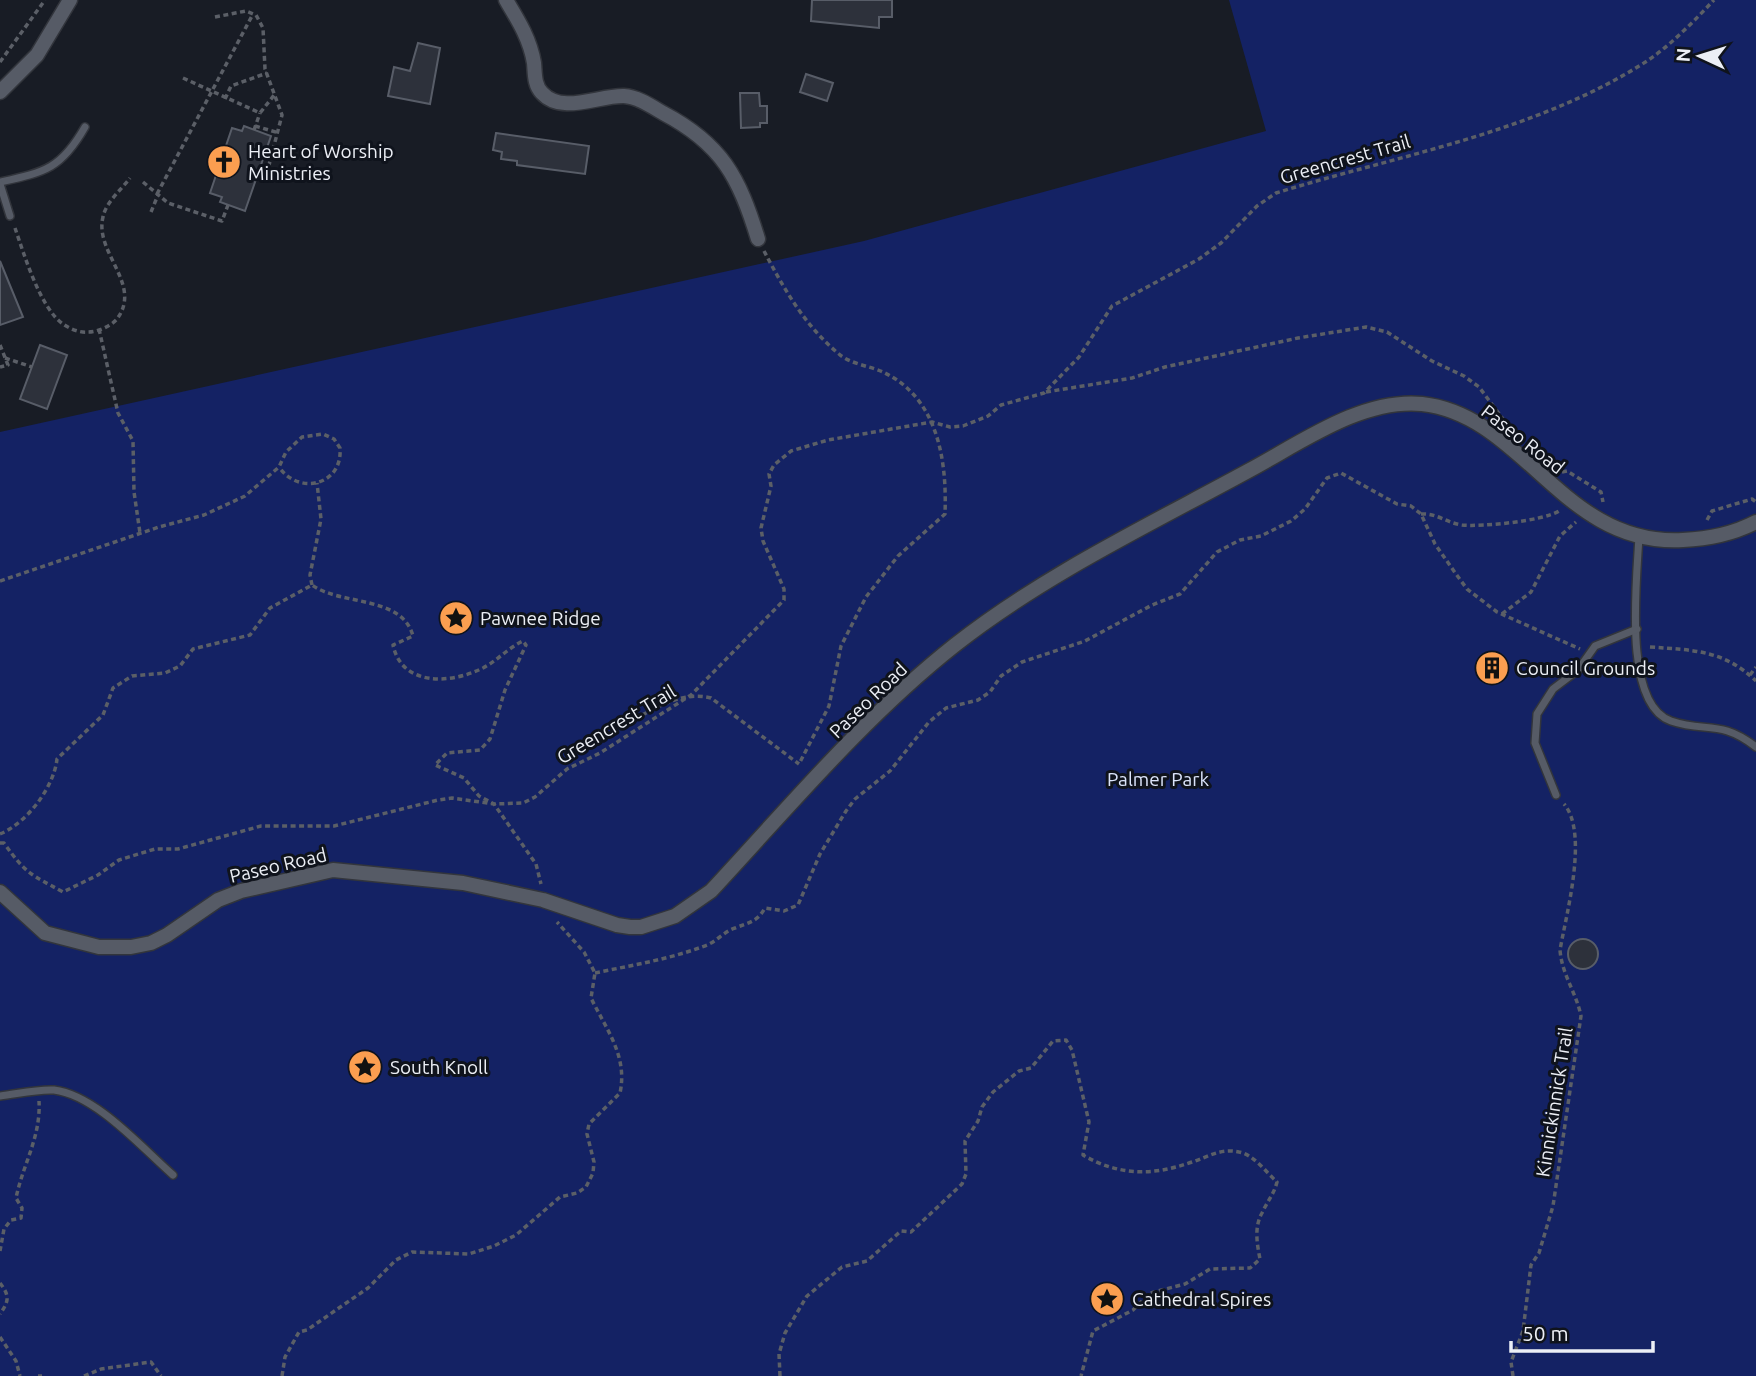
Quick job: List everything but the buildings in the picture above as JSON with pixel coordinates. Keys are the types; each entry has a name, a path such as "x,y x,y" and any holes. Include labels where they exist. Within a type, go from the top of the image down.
{"street":[{"path":"0,92 37,55 70,0"},
{"path":"506,0 529,41 536,80 542,93 561,102 633,97 687,127 710,144 728,165 741,187 758,239"},
{"name":"Paseo Road","path":"0,892 45,933 99,947 151,943 218,900 241,891 333,870 463,883 543,900 617,925 641,927 676,916 711,891 891,701 956,645 1045,584 1343,421 1398,404 1418,404 1447,410 1494,437 1584,513 1606,525 1639,536 1673,541 1698,539 1719,536 1756,522"}],"lane":[{"path":"10,216 0,183 54,167 68,155 85,127"},
{"path":"1639,536 1638,646 1641,684 1651,707 1658,715 1672,721 1721,727 1756,747"},
{"path":"1556,794 1535,744 1537,714 1546,697 1578,670 1589,652 1602,642 1637,629"},
{"path":"0,1096 54,1090 87,1102 173,1175"}],"path":[{"path":"0,62 45,0"},
{"name":"Greencrest Trail","path":"0,842 4,843 19,866 33,878 63,892 98,875 119,860 155,849 190,846 261,826 334,826 452,798 494,804 523,803 535,797 566,769 600,753 691,695 784,600 781,582 763,541 761,528 771,486 769,474 791,451 828,440 932,422 950,427 963,426 988,416 1001,405 1044,393 1079,357 1112,306 1199,259 1221,243 1257,206 1276,192 1503,129 1596,88 1649,60 1714,0"},
{"path":"215,16 246,10 253,14 263,28 267,74 282,115 269,165"},
{"path":"151,212 253,14"},
{"path":"225,99 231,86 267,74"},
{"path":"183,78 260,113"},
{"path":"275,94 260,113 255,128 279,134"},
{"path":"10,216 33,275 60,322 82,332 99,330 113,324 124,302 120,274 102,236 103,215 130,178"},
{"path":"143,183 168,203 222,221 228,205"},
{"path":"758,239 783,289 841,356 884,372 907,387 932,422 947,474 945,514 898,556 866,597 841,646 829,706 800,764"},
{"path":"1044,393 1132,378 1165,367 1298,338 1366,327 1387,332 1432,361 1464,376 1479,387 1510,427"},
{"path":"99,330 118,412 133,441 134,492 140,533"},
{"path":"0,345 8,365 0,367"},
{"path":"5,358 32,367"},
{"path":"0,581 214,510 245,495 279,467 293,443 312,434 323,434 334,439 340,448 341,458 330,475 317,483 301,485 287,478 279,467"},
{"path":"595,973 669,959 712,944 733,928 759,919 765,908 783,911 798,905 820,854 846,811 890,771 929,722 946,708 978,700 990,692 1001,676 1023,662 1085,641 1180,594 1217,552 1291,521 1305,509 1327,478 1341,472 1397,505 1411,506 1421,514 1435,544 1467,589 1502,614 1589,652"},
{"path":"317,483 321,519 310,575 312,585 324,594 340,599 372,602 402,617 410,625 413,636 393,645 401,665 410,674 432,679 468,675 495,662 506,650 523,641 526,645 505,690 490,738 480,750 447,753 435,765 464,778 479,796 494,804"},
{"path":"1698,539 1712,511 1752,499 1756,502"},
{"path":"1421,514 1432,513 1461,525 1510,524 1554,514 1572,502"},
{"path":"1502,614 1531,592 1560,536 1572,528 1584,513"},
{"path":"0,834 20,822 45,791 56,771 57,759 74,739 94,726 103,715 113,688 132,676 165,673 180,666 193,649 205,644 250,635 270,608 312,585"},
{"path":"1638,646 1719,656 1738,664 1756,681"},
{"path":"1750,675 1756,667"},
{"path":"627,723 691,695 711,698 818,778"},
{"name":"Kinnickinnick Trail","path":"1513,1376 1511,1362 1523,1331 1531,1265 1539,1253 1553,1206 1581,1016 1576,994 1562,968 1560,950 1576,843 1569,810 1556,794"},
{"path":"282,1376 285,1357 292,1340 299,1332 368,1288 396,1260 412,1252 469,1254 494,1246 516,1235 560,1196 577,1193 586,1187 594,1162 587,1133 589,1124 620,1093 623,1080 617,1051 605,1020 595,1005"},
{"path":"780,1376 779,1354 785,1334 807,1296 842,1267 867,1261 901,1231 911,1232 922,1218 955,1192 966,1174 965,1141 978,1121 982,1107 993,1092 1018,1071 1031,1068 1053,1041 1066,1040 1072,1050 1089,1122 1083,1155 1107,1169 1122,1172 1167,1169 1196,1161 1207,1154 1240,1152 1252,1158 1277,1182 1260,1215 1257,1230 1260,1259 1250,1268 1210,1269 1185,1284 1150,1293 1133,1310 1093,1331 1081,1376"},
{"path":"0,1251 4,1230 11,1220 21,1218 22,1208 16,1198 33,1150 40,1118 38,1092"},
{"path":"0,1283 8,1292 8,1301 0,1314"},
{"path":"0,1337 16,1362 20,1376"},
{"path":"84,1376 101,1369 134,1366 142,1362 151,1362 161,1376"}],"green space":[{"name":"Palmer Park","path":"1229,0 1756,0 1756,1376 0,1376 0,432 864,241 1266,131"}],"place":[{"name":"Heart of Worship Ministries","path":"224,162"},
{"name":"Pawnee Ridge","path":"456,618"},
{"name":"Council Grounds","path":"1492,668"},
{"name":"South Knoll","path":"365,1067"},
{"name":"Cathedral Spires","path":"1107,1299"}]}
